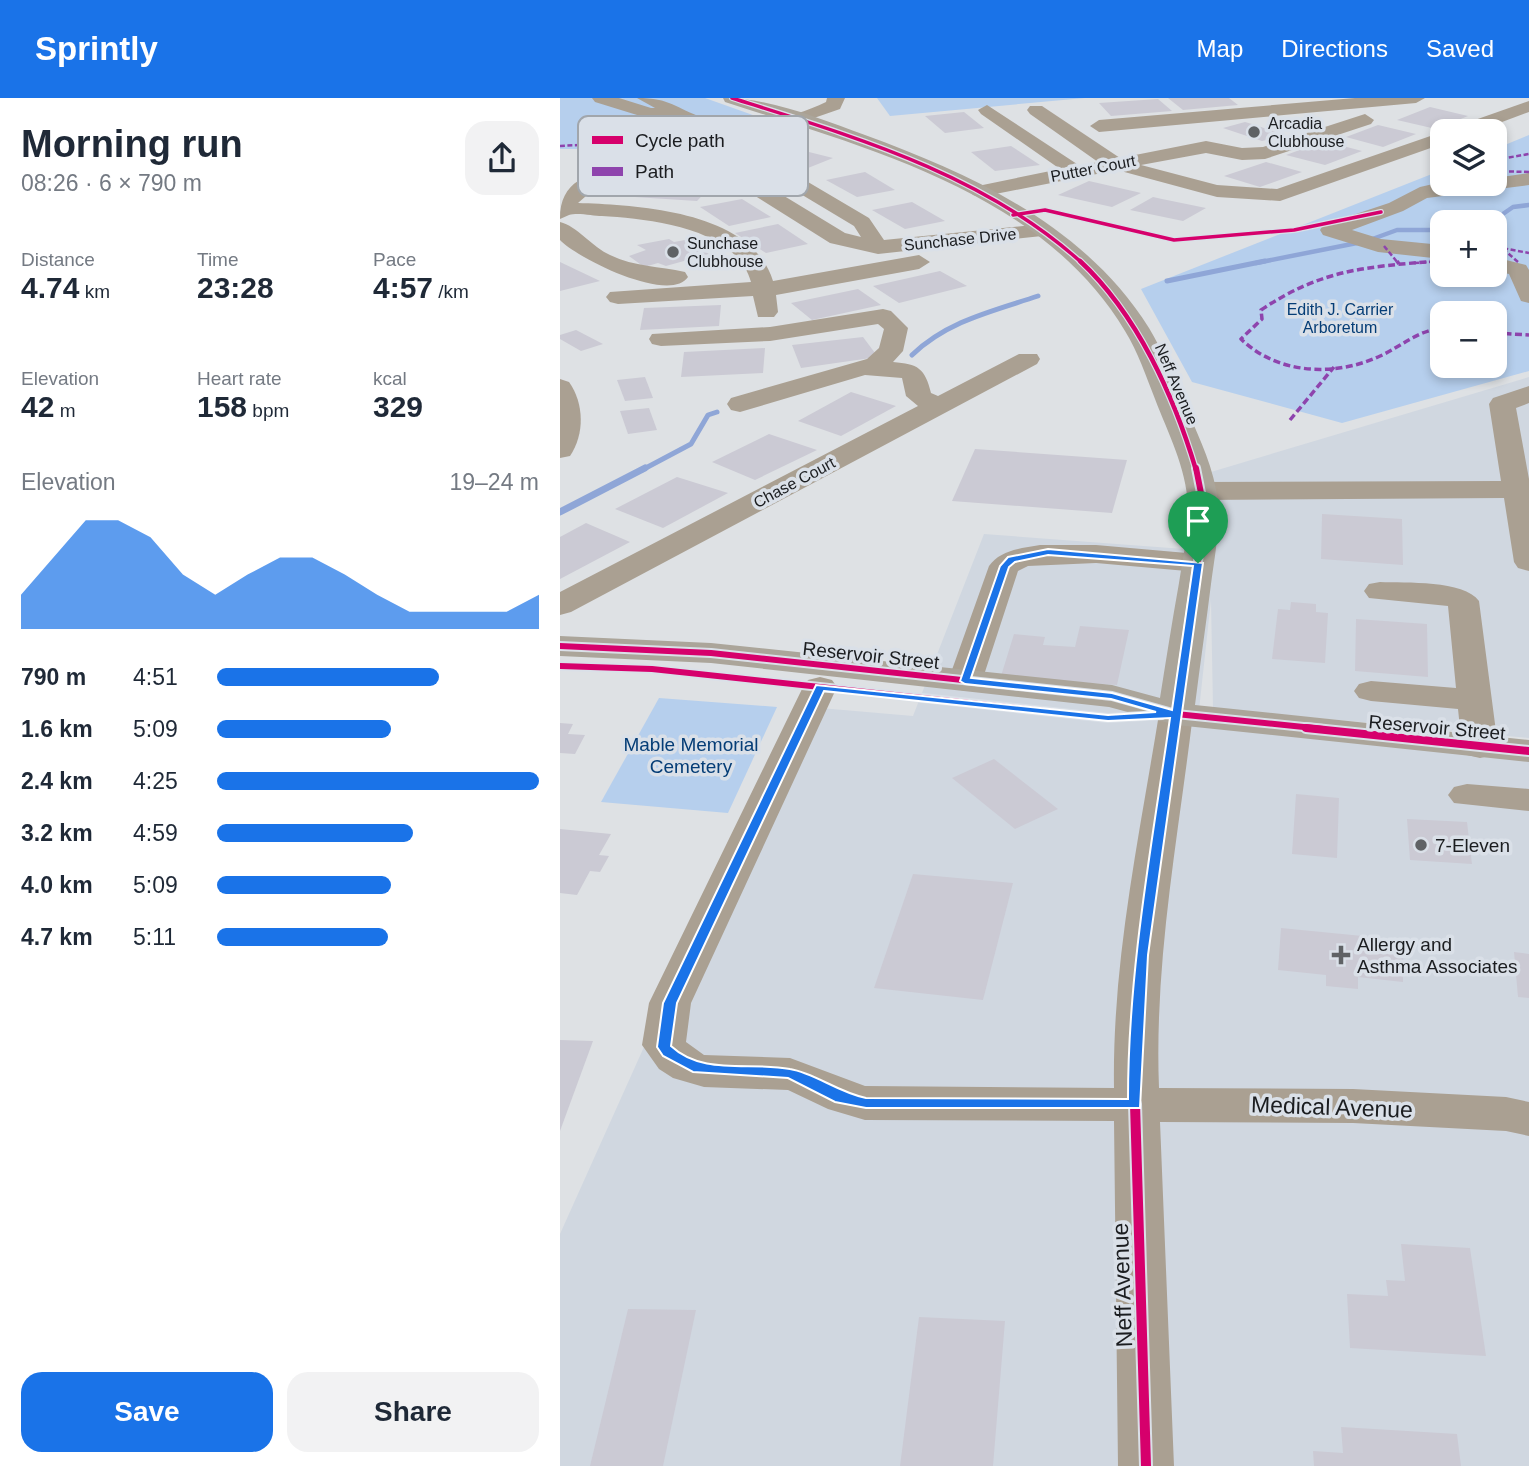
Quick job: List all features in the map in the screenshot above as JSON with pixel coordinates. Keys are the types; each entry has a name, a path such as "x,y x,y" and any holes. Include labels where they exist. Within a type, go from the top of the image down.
{"main road":[{"name":"Neff Avenue","path":"732,98 787,116"},
{"name":"Neff Avenue","path":"808,123 906,157 980,191 1042,230 1097,277 1134,325 1158,374 1194,461 1201,491 1203,518 1198,563 1175,714"},
{"name":"Reservoir Street","path":"560,646 671,649 1112,696 1175,714"},
{"name":"Reservoir Street","path":"560,666 652,670 1108,718 1175,714 1529,751"}],"street":[{"path":"601,98 650,114 679,112"},
{"path":"646,98 686,116"},
{"path":"807,116 834,105 836,98"},
{"path":"1252,98 1269,110"},
{"path":"1489,119 1528,102"},
{"path":"987,110 1075,171"},
{"path":"1036,110 1104,158 1181,182 1245,197 1273,197 1430,142"},
{"path":"1080,111 1139,152"},
{"name":"Putter Court","path":"980,191 1206,147 1258,154 1365,120"},
{"path":"1148,132 1196,127 1188,121"},
{"path":"1188,121 1265,121 1312,137"},
{"path":"1159,191 1238,162"},
{"path":"1100,178 1220,205"},
{"path":"1507,182 1529,179"},
{"path":"808,191 862,222 878,247"},
{"path":"1430,191 1420,193 1395,207 1331,230 1378,246 1430,250"},
{"path":"561,216 578,195"},
{"path":"775,196 840,238 878,247"},
{"path":"561,216 646,214 688,224 739,249 761,282 770,334"},
{"path":"561,216 579,248 635,273 761,282 822,282 980,251 990,245 985,236"},
{"name":"Sunchase Drive","path":"878,247 1042,230"},
{"path":"618,297 761,282 878,247"},
{"path":"1507,267 1518,270 1529,296"},
{"path":"661,339 770,334 883,316 896,328 891,351 882,361 867,368 740,404"},
{"name":"Chase Court","path":"560,605 1028,359"},
{"path":"867,368 909,372 914,375 915,388 921,398 941,405"},
{"path":"560,387 569,417 560,450"},
{"path":"1529,394 1502,404 1529,562"},
{"path":"1201,491 1516,489"},
{"path":"965,681 1004,566 1012,559 1048,552 1198,563"},
{"path":"1380,591 1441,594 1463,601 1480,747"},
{"name":"Medical Avenue","path":"820,687 670,1003 664,1022 664,1047 679,1061 698,1069 790,1073 827,1093 855,1101 1353,1106 1506,1114 1529,1119"},
{"path":"1371,691 1475,700"},
{"name":"Neff Avenue","path":"1146,1466 1135,1039 1142,955 1175,714"},
{"path":"1467,795 1529,800"}],"lane":[{"path":"1099,126 1188,121 1269,110 1416,98"}],"shaded area":[{"path":"1529,377 1529,738 1213,708 1211,600 1199,710 1529,745 1529,1466 560,1466 560,1234 797,706 913,716 984,534 1211,551 1211,472"}],"green space":[{"path":"560,98 705,98 756,116 578,116 578,149 560,149"},
{"path":"877,98 1085,98 890,116"},
{"name":"Edith J. Carrier Arboretum","path":"1529,135 1529,371 1507,377 1507,301 1430,301 1430,378 1504,378 1342,423 1192,382 1141,289 1430,175 1430,196 1507,196 1507,144"},
{"name":"Mable Memorial Cemetery","path":"659,698 777,707 728,813 601,802"}],"building":[{"path":"1168,98 1229,98 1238,105 1183,110"},
{"path":"1158,99 1172,111 1111,116 1099,103"},
{"path":"1430,107 1468,116 1461,119 1430,119 1430,128 1397,120"},
{"path":"964,112 984,128 945,133 925,116"},
{"name":"Arcadia Clubhouse","path":"1245,122 1285,135 1262,141 1223,128"},
{"path":"1378,125 1416,134 1383,147 1346,137"},
{"path":"1324,141 1362,151 1325,165 1286,155"},
{"path":"1011,146 1040,165 995,171 971,152"},
{"path":"808,152 833,158 808,168"},
{"path":"1266,162 1302,172 1260,187 1224,176"},
{"path":"865,172 895,190 857,197 826,180"},
{"path":"1089,181 1141,193 1112,207 1058,195"},
{"path":"636,196 702,196 697,201"},
{"path":"1153,197 1206,208 1183,221 1130,210"},
{"path":"742,199 771,217 729,226 700,207"},
{"path":"912,202 945,221 905,229 872,210"},
{"path":"778,224 808,244 766,253 735,233"},
{"name":"Sunchase Clubhouse","path":"669,239 674,242 685,240 709,254 666,266 658,263 644,267 629,256 646,250 637,245"},
{"path":"560,262 600,281 560,291"},
{"path":"940,271 967,286 899,303 873,286"},
{"path":"858,289 881,305 812,320 791,303"},
{"path":"721,305 719,326 640,330 644,308"},
{"path":"576,330 603,344 581,351 560,339 560,335"},
{"path":"863,337 878,357 801,368 792,345"},
{"path":"765,348 763,373 681,377 684,352"},
{"path":"645,377 653,398 625,401 617,380"},
{"path":"851,392 896,406 841,436 798,421"},
{"path":"649,408 657,430 628,434 620,411"},
{"path":"769,434 817,450 755,480 712,462"},
{"path":"975,449 1127,460 1112,513 952,501"},
{"path":"677,477 728,493 663,528 615,509"},
{"path":"1322,514 1402,519 1403,565 1321,559"},
{"path":"586,523 630,542 560,579 560,537"},
{"path":"1291,602 1316,604 1316,612 1328,613 1325,663 1272,659 1278,609 1290,610"},
{"path":"1356,619 1427,624 1428,677 1355,671"},
{"path":"1080,626 1129,630 1117,685 1001,676 1014,634 1045,637 1043,645 1075,647"},
{"path":"560,723 573,724 568,734 585,735 575,754 560,753"},
{"path":"994,759 1058,809 1015,829 952,778"},
{"path":"1296,794 1339,798 1337,858 1292,854"},
{"path":"1407,819 1467,822 1472,864 1410,860"},
{"path":"560,829 611,834 599,855 609,856 600,872 590,871 577,895 560,893"},
{"path":"913,874 1013,883 983,1000 874,988"},
{"name":"Allergy and Asthma Associates","path":"1281,928 1403,940 1403,982 1358,977 1358,989 1326,986 1326,975 1278,970"},
{"path":"1514,952 1529,954 1529,998 1518,997"},
{"path":"560,1040 593,1041 560,1131"},
{"path":"1401,1244 1470,1248 1486,1356 1350,1348 1347,1294 1388,1296 1386,1280 1405,1281"},
{"path":"628,1309 696,1310 663,1466 590,1466"},
{"path":"919,1317 1005,1321 993,1466 900,1466"},
{"path":"1341,1427 1457,1434 1461,1466 1314,1466 1313,1451 1343,1453"}],"waterway":[{"path":"1507,211 1513,207 1529,205"},
{"path":"1367,241 1397,230 1430,230"},
{"path":"1256,263 1357,243"},
{"path":"1167,281 1265,261"},
{"path":"912,355 955,325 1038,296"},
{"path":"642,470 691,444 708,415 717,412"},
{"path":"560,512 645,468"}],"marked path":[{"path":"560,146 578,145"},
{"path":"1507,158 1529,154"},
{"path":"1507,171 1529,172"},
{"path":"1384,246 1399,264"},
{"path":"1518,262 1502,248 1529,253"},
{"path":"1430,262 1361,267 1295,287 1261,310 1262,319 1241,339 1269,360 1305,369 1325,369 1362,363 1378,357 1430,329"},
{"path":"1507,334 1529,335"},
{"path":"1290,420 1334,367"}],"cycle path":[{"path":"732,98 788,116"},
{"path":"808,123 900,155 955,178 1007,206 1056,239 1099,279 1135,326 1150,354 1190,452 1203,503 1201,543 1176,714"},
{"path":"1013,215 1045,210 1174,240 1294,230 1381,212"},
{"path":"560,646 711,653 1112,696 1176,714 1529,751"},
{"path":"560,666 652,669 1108,718 1162,715"},
{"path":"1135,1104 1146,1466"}],"place":[{"name":"Arcadia Clubhouse","path":"1254,132"},
{"name":"Sunchase Clubhouse","path":"673,252"},
{"name":"7-Eleven","path":"1421,845"},
{"name":"Allergy and Asthma Associates","path":"1341,955"}],"route":[{"path":"1048,552 1198,563 1142,955 1136,1009 1135,1104 866,1103 827,1093 803,1077 790,1073 698,1069 679,1061 668,1052 664,1047 663,1035 670,1003 820,687 1108,718 1175,714 1112,696 965,681 1004,566 1012,559 1025,554 1048,552"}]}
